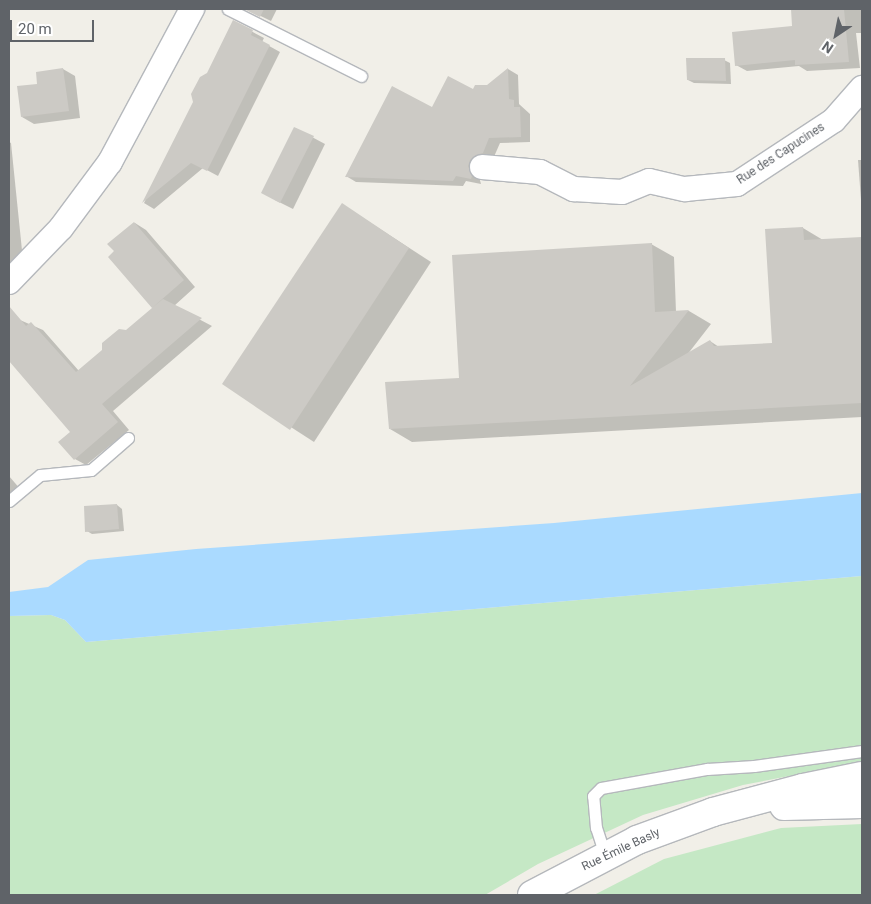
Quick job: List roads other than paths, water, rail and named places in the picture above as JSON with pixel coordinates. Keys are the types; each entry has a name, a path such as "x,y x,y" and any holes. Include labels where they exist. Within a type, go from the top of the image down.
{"main road":[{"name":"Rue Émile Basly","path":"532,895 605,855 637,840 713,812 803,788 862,776"},
{"name":"Rue Émile Basly","path":"713,812 820,804 862,804"}],"street":[{"path":"9,282 61,228 110,162 192,9"},
{"name":"Rue des Capucines","path":"482,167 540,172 574,188 622,192 649,181 685,189 737,184 834,120 862,88"}],"lane":[{"path":"228,9 361,76"},
{"path":"9,501 40,475 92,470 128,438"},
{"path":"605,855 596,828 593,796 601,788 707,769 754,766 862,751"}],"water":[{"path":"862,493 862,576 86,642 65,620 51,615 9,616 9,592 48,587 88,560 196,549 554,523"}]}
